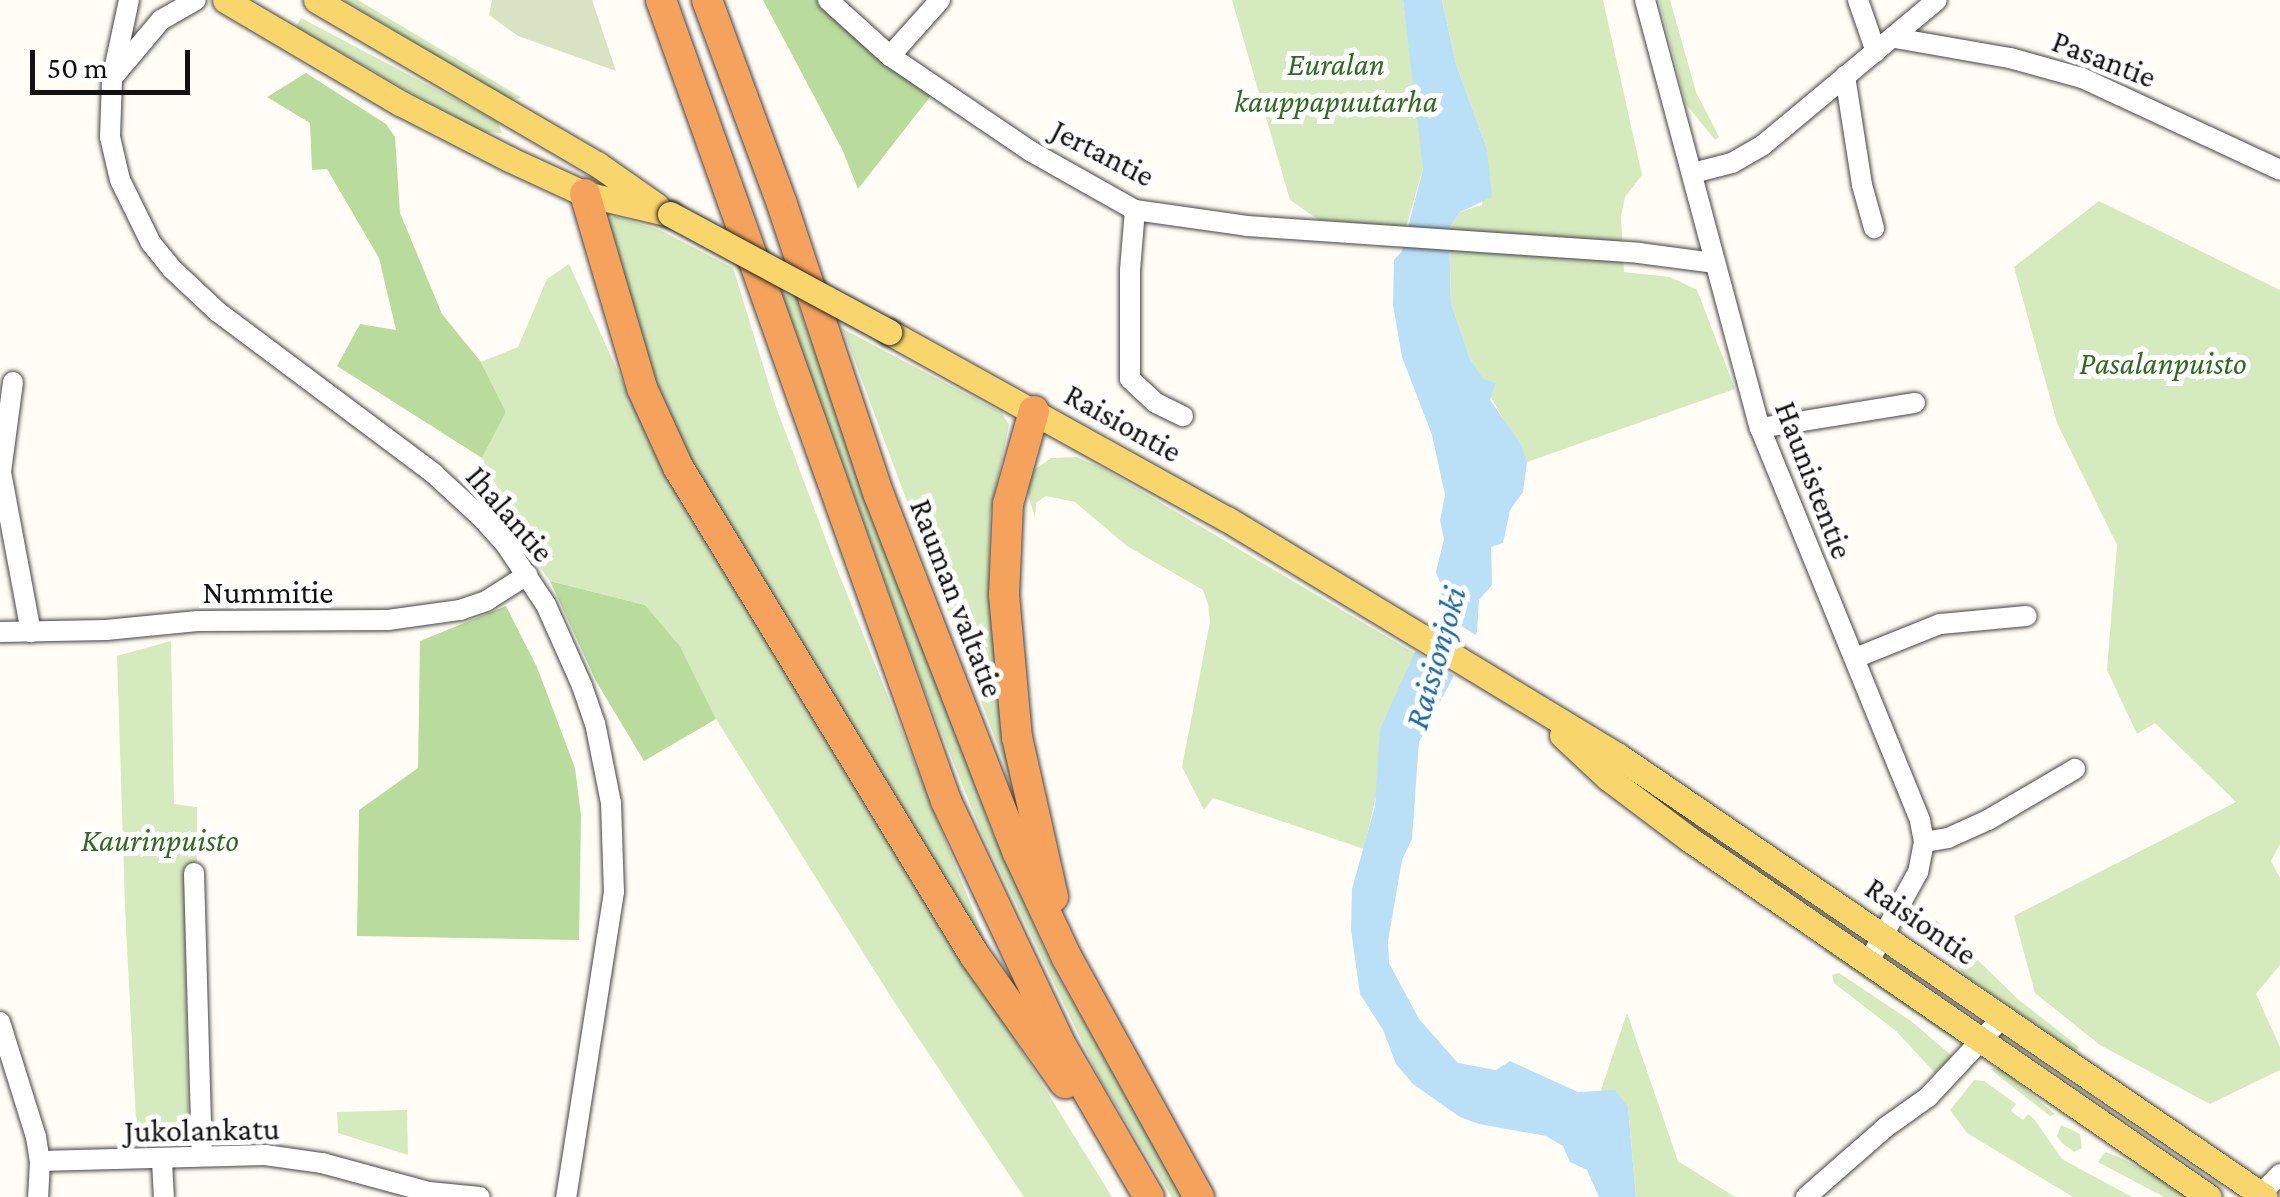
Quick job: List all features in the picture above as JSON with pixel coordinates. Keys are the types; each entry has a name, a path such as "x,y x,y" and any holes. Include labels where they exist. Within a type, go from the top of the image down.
{"highway":[{"path":"661,0 946,801 1038,999 1149,1197"},
{"name":"Rauman valtatie","path":"707,0 782,204 879,495 1018,853 1068,958 1199,1197"},
{"path":"585,194 642,388 678,467 975,956 1045,1058 1127,1162"},
{"path":"1034,410 1008,504 1007,639 1026,782 1068,958"}],"main road":[{"name":"Raisiontie","path":"226,0 400,103 585,194 670,214"},
{"name":"Raisiontie","path":"316,0 597,164 670,214 1034,410 1388,614 1617,756 2261,1196"},
{"name":"Raisiontie","path":"1534,708 1608,778 1979,1041 2209,1197"}],"street":[{"name":"Ihalantie","path":"129,0 112,79 110,136 120,180 140,223 172,269 316,388 434,473 482,518 527,575 564,641 595,723 614,848 610,932 566,1197"},
{"path":"112,79 161,20 196,0"},
{"name":"Jertantie","path":"828,0 890,56 1032,152 1135,210 1247,226 1398,238 1452,238 1715,263"},
{"path":"890,56 940,0"},
{"name":"Haunistentie","path":"1645,0 1760,428 1916,806 1924,842"},
{"path":"1858,0 1876,52"},
{"path":"1693,172 1743,158 1938,0"},
{"name":"Pasantie","path":"1895,38 2010,58 2082,78 2280,170"},
{"path":"1846,76 1862,185 1874,228"},
{"path":"1135,210 1130,270 1130,379 1156,403 1183,416"},
{"path":"13,382 1,472 31,632"},
{"path":"1760,428 1915,404"},
{"name":"Nummitie","path":"0,632 198,621 334,623 418,617 486,601 527,575"},
{"path":"1855,658 1940,624 2027,616"},
{"path":"1869,960 1918,872 1924,842 1948,838 1988,820 2075,769"},
{"path":"194,873 202,1155"},
{"path":"1806,1197 1886,1126 1928,1097 2002,1018"},
{"path":"0,1022 40,1161 38,1197"},
{"name":"Jukolankatu","path":"40,1161 162,1162 202,1155 293,1158 429,1192 480,1197"},
{"path":"162,1162 164,1197"},
{"path":"2261,1196 2280,1174"}],"green space":[{"path":"344,0 358,0 522,98 509,99"},
{"path":"492,0 592,0 616,71 518,36 489,15"},
{"path":"763,0 816,0 892,69 933,93 858,189 842,149"},
{"name":"Euralan kauppapuutarha","path":"1232,0 1403,0 1423,152 1423,169 1406,227 1319,220 1290,200"},
{"path":"1442,0 1603,0 1642,175 1625,197 1621,216 1624,272 1670,277 1697,290 1735,389 1527,462 1470,359 1451,303 1449,229 1460,212 1482,205 1487,149 1456,64"},
{"path":"1659,0 1670,0 1696,92 1719,137 1715,140 1686,104"},
{"path":"301,18 498,122 502,133 484,132 296,27"},
{"path":"306,73 386,124 395,137 400,213 442,314 481,362 506,412 482,458 337,366 360,324 396,330 379,258 327,169 312,170 310,123 267,97"},
{"name":"Pasalanpuisto","path":"2099,201 2280,290 2280,844 2271,861 2280,878 2280,965 2256,994 2280,1047 2280,1070 2210,1104 2100,1045 2035,993 2014,916 2236,802 2155,723 2137,734 2107,670 2117,545 2057,423 2014,267"},
{"path":"614,216 660,230 733,268 776,407 987,945 982,947 707,494 654,384 608,220"},
{"path":"569,264 664,473 1112,1197 1024,1197 891,997 716,719 680,646 645,605 550,581 537,563 482,458 506,412 481,362 518,347 547,279"},
{"path":"781,292 796,300 992,831 1049,959 1182,1197 1172,1197 1099,1077 981,831 922,684"},
{"path":"843,329 1002,413 1009,425 990,515 989,571 997,686 1010,779"},
{"path":"1076,457 1102,468 1416,654 1380,729 1381,774 1364,849 1213,798 1204,810 1182,767 1210,622 1203,590 1127,546 1075,502 1046,496 1036,503 1035,518 1026,487 1030,473 1051,458"},
{"path":"550,581 645,605 680,646 716,719 644,761 596,681"},
{"path":"506,606 537,667 575,768 581,815 579,940 357,936 359,810 418,768 420,641"},
{"name":"Kaurinpuisto","path":"171,641 174,804 197,807 197,861 184,870 189,1144 137,1139 125,907 117,656"},
{"path":"1935,919 2019,1000 2079,1047 2076,1052 1964,975 1948,955"},
{"path":"1829,944 1953,1036 1952,1038 1824,951"},
{"path":"1839,973 1911,1021 1952,1056 1935,1073 1896,1031 1834,983 1832,975"},
{"path":"1627,1013 1678,1161 1735,1197 1636,1197 1628,1107 1601,1090"},
{"path":"1990,1069 2003,1070 2055,1114 2050,1116"},
{"path":"1974,1080 1984,1081 2016,1104 2011,1111 2023,1120 2028,1114 2034,1119 2062,1159 2132,1197 2073,1197 1967,1133 1950,1110"},
{"path":"407,1110 408,1155 338,1133 337,1112"},
{"path":"2061,1125 2080,1134 2082,1148 2074,1152 2062,1143 2057,1136"},
{"path":"2105,1152 2194,1197 2164,1197 2098,1162"}],"water":[{"name":"Raisionjoki","path":"1403,0 1442,0 1456,64 1487,149 1492,197 1460,212 1449,229 1451,303 1470,359 1483,379 1496,383 1490,400 1520,443 1527,462 1523,492 1510,510 1503,543 1491,547 1492,585 1479,600 1477,632 1419,742 1412,839 1402,860 1388,941 1389,963 1419,1019 1458,1063 1496,1070 1510,1061 1578,1092 1615,1090 1628,1107 1636,1197 1599,1197 1587,1170 1570,1162 1563,1146 1546,1136 1460,1117 1413,1084 1396,1064 1383,1030 1360,994 1351,930 1352,889 1375,806 1380,729 1443,590 1436,572 1444,539 1440,521 1445,495 1432,435 1402,357 1393,305 1394,260 1402,251 1423,169"}],"pier":[{"path":"1431,606 1480,638 1457,678 1413,650"}]}
